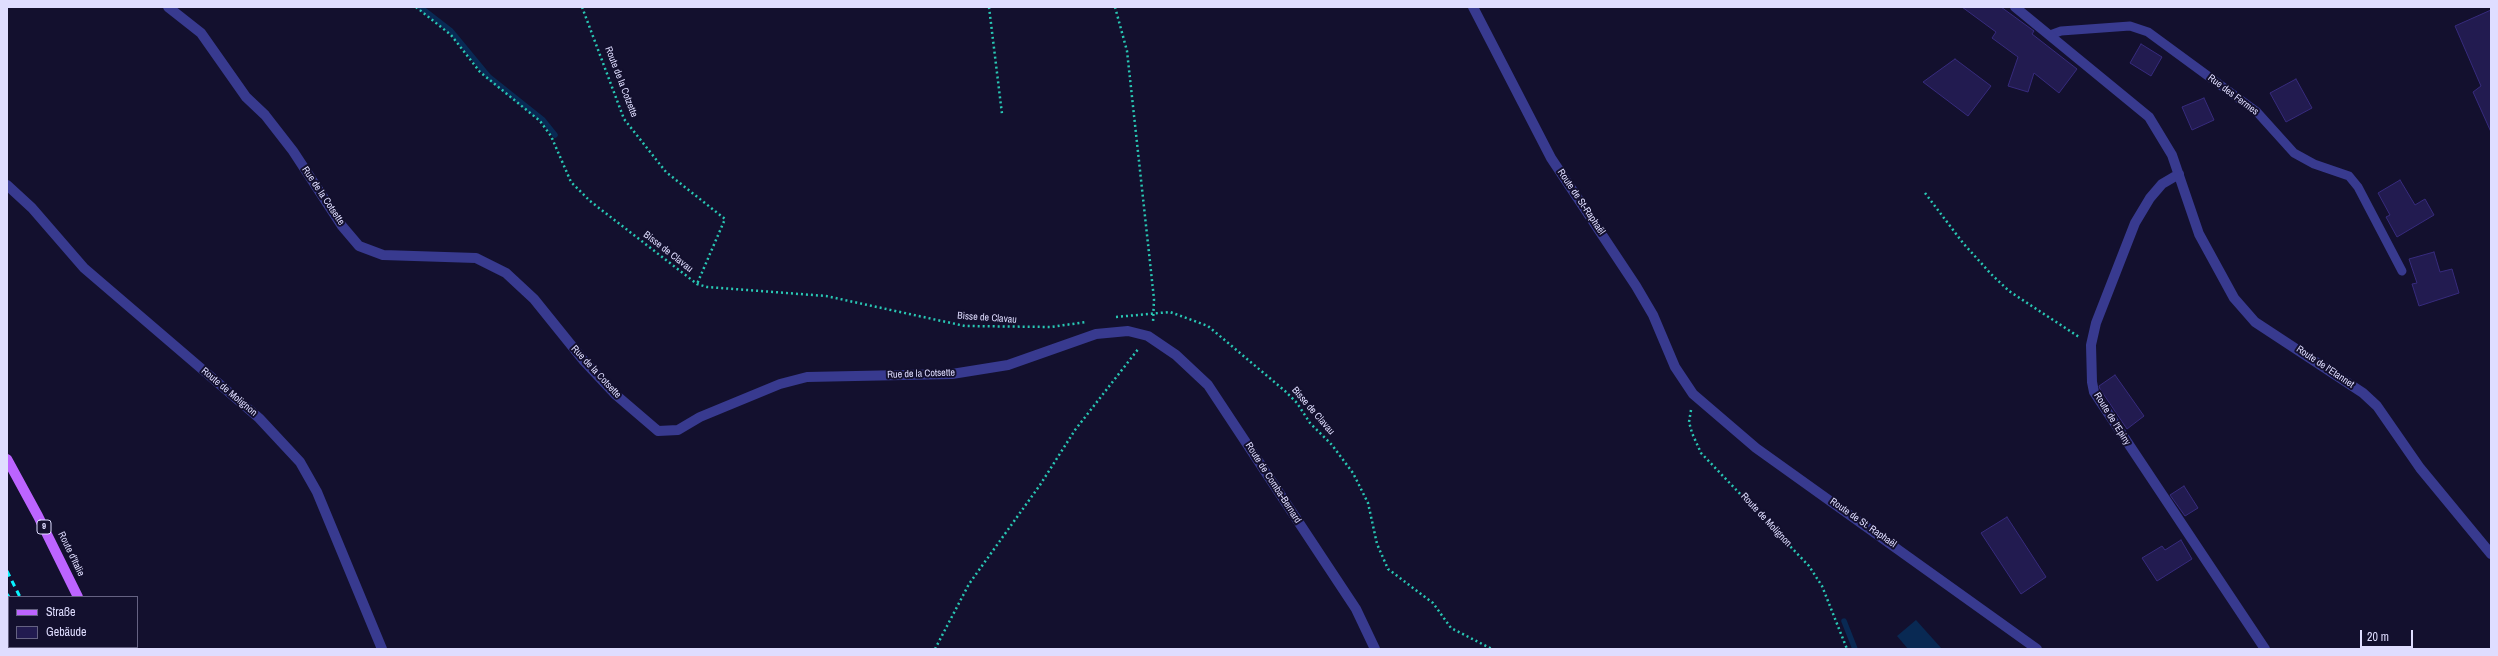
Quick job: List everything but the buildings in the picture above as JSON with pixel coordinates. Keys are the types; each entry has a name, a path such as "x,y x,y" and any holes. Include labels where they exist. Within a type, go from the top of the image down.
{"main road":[{"name":"Route d'Italie","path":"7,459 38,516 78,596"}],"street":[{"name":"Rue de la Cotsette","path":"168,7 201,33 246,97 264,115 293,151 342,226 359,246 383,255 476,258 506,273 534,299 584,361 616,395 658,431 678,430 700,417 772,387 807,377 952,374 1008,365 1096,334 1128,331 1148,336"},
{"name":"Route de St-Raphaël","path":"1473,7 1551,158 1636,286 1653,315 1675,367 1693,394"},
{"path":"2015,7 2148,117 2164,138 2178,174"},
{"name":"Route de l'Epiny","path":"2178,174 2162,184 2150,198 2134,223 2113,275 2091,345 2090,367 2094,392 2265,649"},
{"name":"Route de l'Etannet","path":"2178,174 2199,234 2234,298 2255,322 2363,393 2377,406 2420,468 2491,554"},
{"name":"Route de Molignon","path":"7,185 32,208 84,268 259,418 300,462 317,492 382,649"},
{"name":"Route de Comba-Bernard","path":"1148,336 1176,355 1208,385 1356,609 1376,649"},
{"name":"Route de St. Raphaël","path":"1693,394 1756,448 2037,649"}],"lane":[{"name":"Rue des Fermes","path":"2050,35 2061,31 2130,26 2148,32 2257,112 2294,153 2314,164 2349,176 2358,187 2402,271"}],"path":[{"name":"Bisse de Clavau","path":"416,7 451,35 480,72 540,121 550,136 571,182 590,201 697,284 707,287 826,296 965,326 1051,327 1094,320"},
{"name":"Route de la Cotzette","path":"582,7 624,119 666,172 725,219 697,284"},
{"path":"990,7 1002,114"},
{"path":"935,649 969,584 1040,485 1075,430 1148,336 1155,314 1127,51 1115,7"},
{"path":"1925,193 1963,243 2010,291 2091,345"},
{"name":"Bisse de Clavau","path":"1115,317 1170,312 1208,326 1297,403 1310,423 1347,464 1360,485 1374,521 1377,544 1388,569 1433,604 1451,628 1492,649"},
{"name":"Route de Molignon","path":"1693,394 1690,422 1695,442 1701,453 1809,566 1822,586 1847,649"}],"water":[{"path":"1916,620 1942,649 1908,649 1897,636"}],"waterway":[{"path":"420,7 451,31 489,77 543,120 555,135"},
{"path":"1844,621 1855,649"}],"railway":[{"path":"7,571 20,596"}]}
